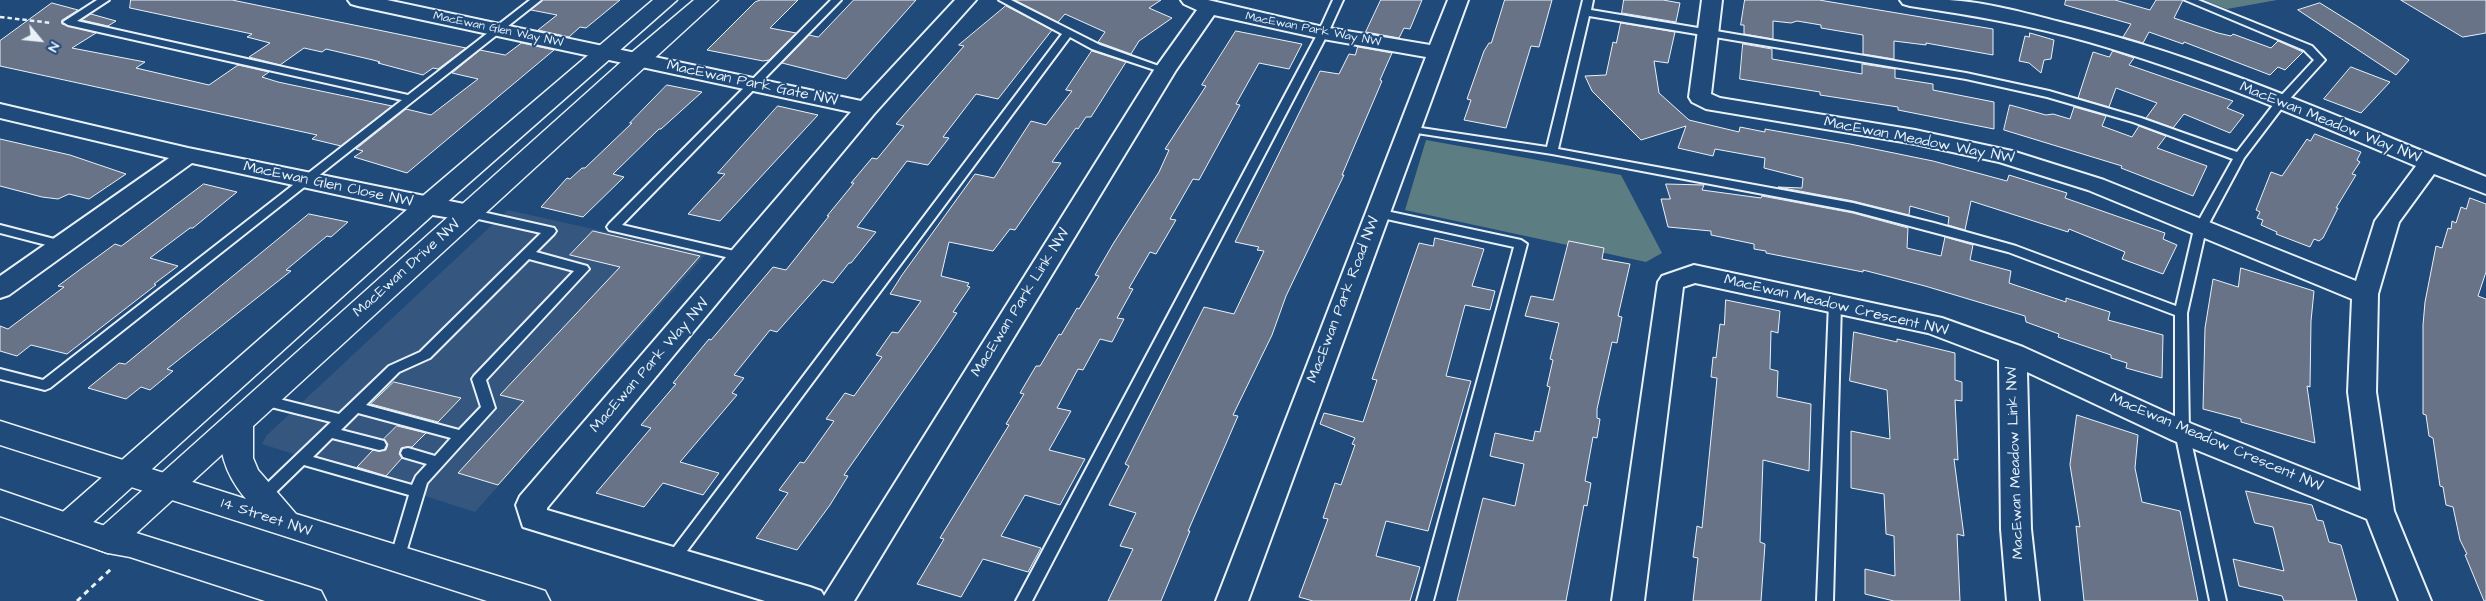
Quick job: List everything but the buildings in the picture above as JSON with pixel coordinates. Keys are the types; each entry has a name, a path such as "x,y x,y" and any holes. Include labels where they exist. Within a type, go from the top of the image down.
{"street":[{"name":"MacEwan Glen Way NW","path":"358,0 638,60"},
{"path":"68,526 427,206 666,0"},
{"name":"MacEwan Drive NW","path":"110,554 167,485 707,0"},
{"name":"MacEwan Park Way NW","path":"810,601 534,518 531,505 743,257 866,109 966,0"},
{"name":"MacEwan Park Road NW","path":"1232,601 1458,0"},
{"name":"MacEwan Meadow Way NW","path":"1712,0 1706,32 1700,97 1714,104 1915,138 2004,156 2096,185 2200,229 2365,294"},
{"name":"MacEwan Meadow Way NW","path":"1910,0 2033,21 2097,37 2192,68 2281,102 2486,186"},
{"name":"MacEwan Park Way NW","path":"1200,4 1323,33 1437,54"},
{"name":"MacEwan Park Link NW","path":"837,601 1166,70 1200,4"},
{"name":"MacEwan Park Gate NW","path":"638,60 866,109"},
{"name":"MacEwan Glen Close NW","path":"0,111 188,155 427,206 469,213"},
{"path":"0,289 188,155"},
{"path":"2415,601 2379,511 2362,392 2365,294 2387,221 2430,164"},
{"name":"MacEwan Meadow Crescent NW","path":"1628,601 1671,282 1694,274 1933,325 2013,354 2182,432 2379,511"},
{"name":"MacEwan Meadow Link NW","path":"2013,354 2016,529 2023,601"},
{"path":"238,423 238,458 245,476 286,525"},
{"name":"14 Street NW","path":"0,434 533,601"},
{"path":"0,502 68,526 110,554 130,544 309,601"}],"lane":[{"path":"68,22 104,0"},
{"path":"0,374 45,385 309,180 408,98 536,0"},
{"path":"743,257 613,227 836,0"},
{"path":"1004,0 1067,34 1096,47 1166,70"},
{"path":"1024,601 1323,33 1338,0"},
{"path":"1552,152 1588,0"},
{"path":"2190,0 2308,48 2320,60 2281,102 2239,157 2200,229 2181,313 2182,432 2218,601"},
{"path":"1585,12 1966,76 2049,94 2137,120 2239,157"},
{"path":"68,22 408,98"},
{"path":"673,559 1067,34"},
{"path":"1408,129 1552,152 1853,208 1934,226 2012,250 2181,313"},
{"path":"262,498 394,369 425,355 550,231 469,213"},
{"path":"1377,213 1521,244 1425,601"},
{"path":"0,229 62,245"},
{"path":"397,559 421,480 488,408 479,379 583,269 527,254"},
{"path":"1824,601 1835,303"},
{"path":"263,400 342,420"},
{"path":"356,407 462,436"},
{"path":"330,432 379,445"},
{"path":"408,453 438,462"},
{"path":"302,459 417,492"}],"path":[{"path":"0,17 42,24 68,22"},
{"path":"78,601 110,554"}],"shaded area":[{"path":"508,210 706,254 475,512 262,444 267,435"}],"green space":[{"path":"2204,0 2277,0 2227,9"},
{"path":"1426,140 1621,175 1662,253 1646,262 1405,210"}]}
